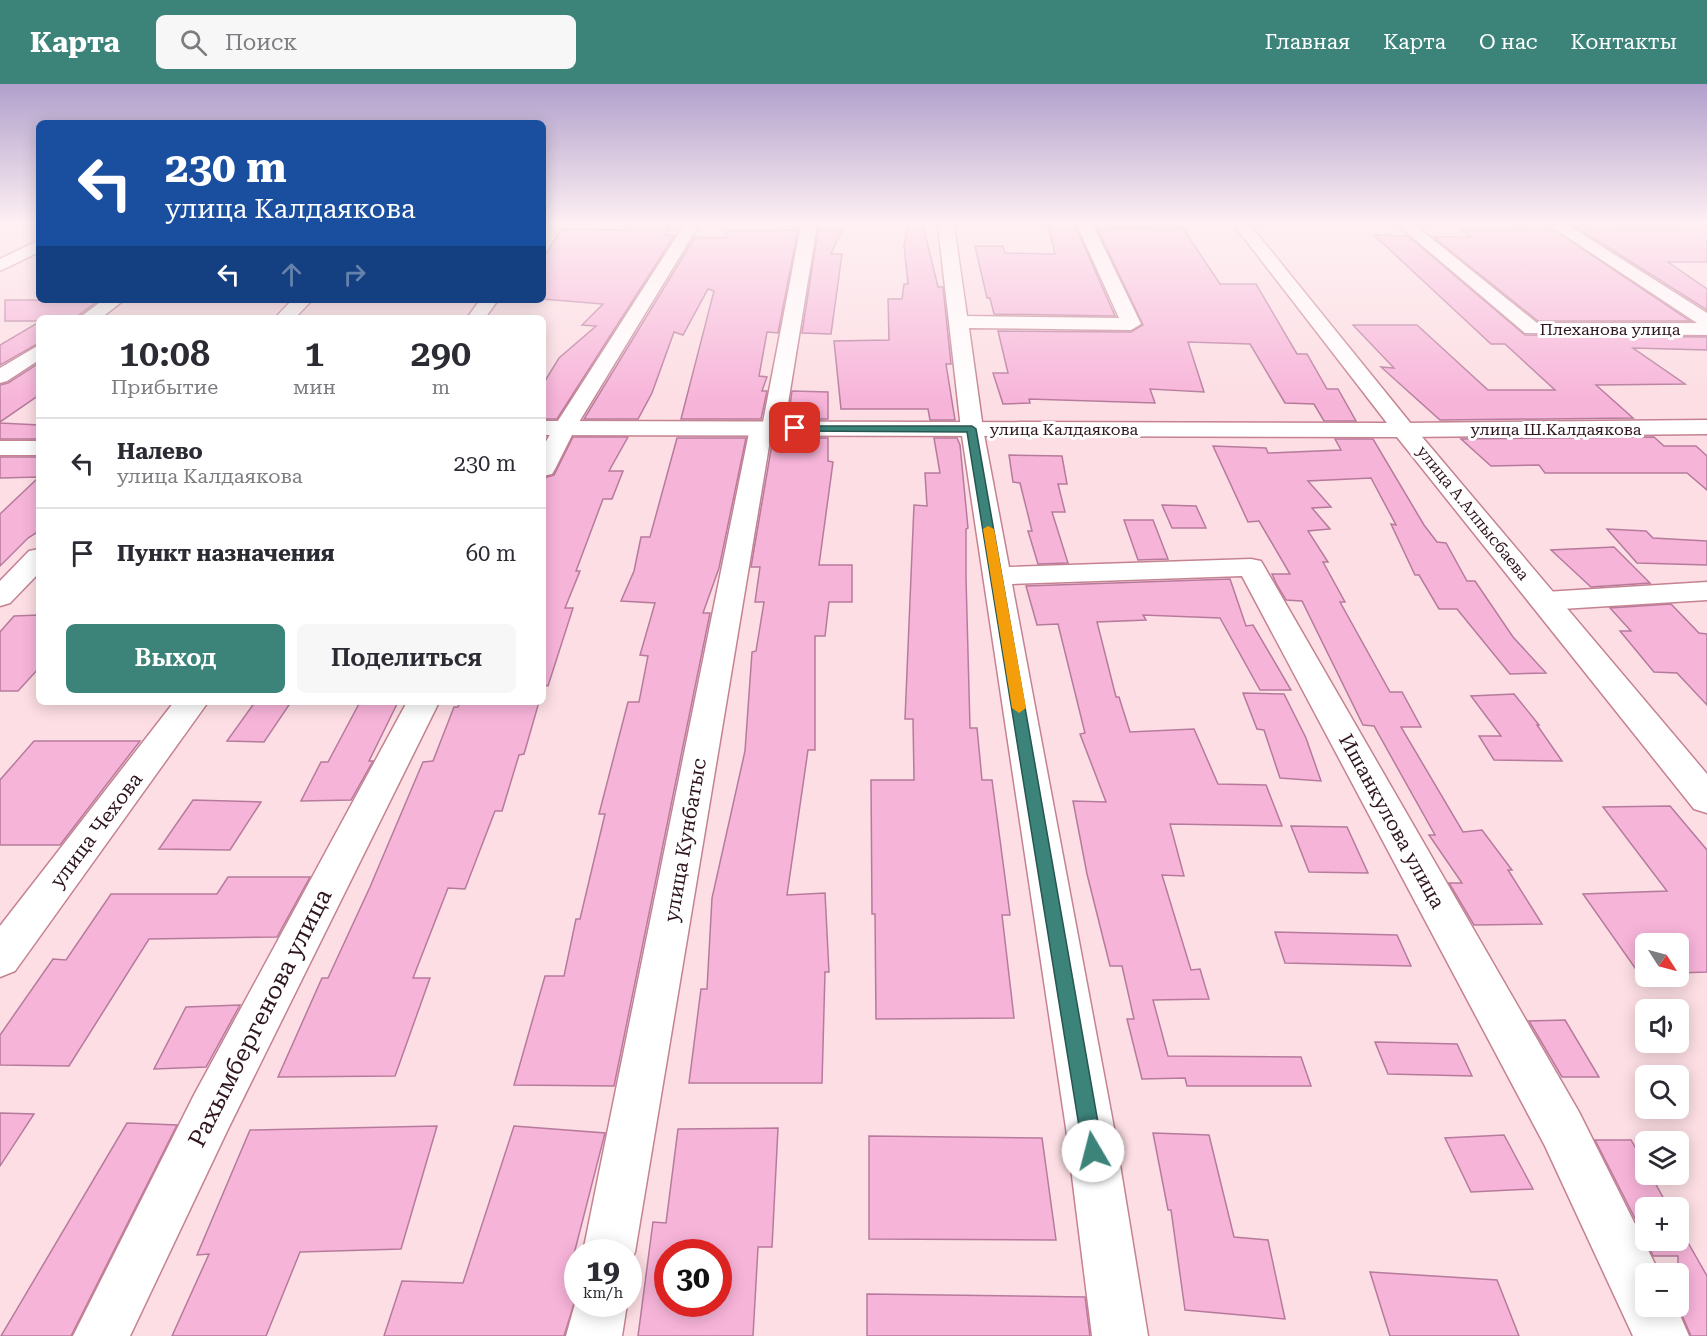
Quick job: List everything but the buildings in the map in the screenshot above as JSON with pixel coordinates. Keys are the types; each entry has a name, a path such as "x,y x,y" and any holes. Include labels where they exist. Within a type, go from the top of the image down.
{"street":[{"path":"546,458 554,427 652,283"},
{"name":"улица Кунбатыс","path":"611,1239 767,428 797,283"},
{"path":"953,283 972,429 1090,1128 1120,1336"},
{"path":"958,322 1131,324 1112,283"},
{"name":"улица А.Алпысбаева","path":"1287,283 1404,430 1707,799"},
{"name":"Плеханова улица","path":"1476,283 1532,329 1707,329"},
{"path":"1648,283 1707,321"},
{"path":"92,315 110,303"},
{"path":"287,315 300,303"},
{"path":"0,377 36,353"},
{"name":"улица Калдаякова","path":"554,427 1404,430"},
{"name":"улица Ш.Калдаякова","path":"1404,430 1707,428"},
{"path":"0,448 36,448"},
{"path":"0,597 36,560"},
{"name":"Ишанкулова улица","path":"996,576 1251,567 1562,1129 1635,1282"},
{"path":"1545,602 1707,591"},
{"name":"улица Чехова","path":"0,958 190,705"},
{"name":"Рахымбергенова улица","path":"101,1336 211,1112 421,705"},
{"path":"594,1336 598,1317"},
{"name":"Ишанкулова улица","path":"1652,1317 1661,1336"}],"slow traffic":[{"path":"988,529 1019,708"}],"route":[{"path":"795,428 972,429 1093,1151"}]}
